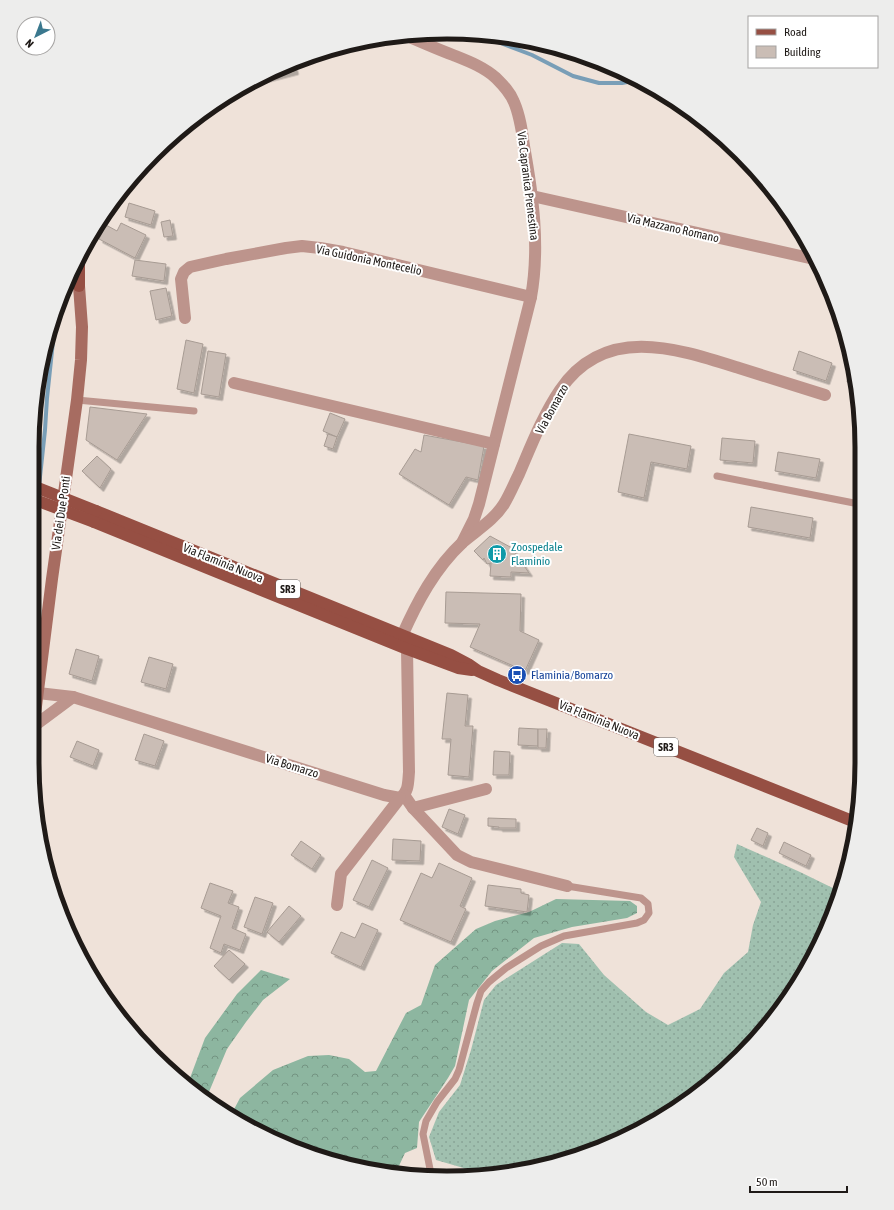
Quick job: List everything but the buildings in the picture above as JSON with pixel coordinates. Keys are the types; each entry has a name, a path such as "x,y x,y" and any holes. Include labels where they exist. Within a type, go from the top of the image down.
{"main road":[{"path":"79,271 79,286"},
{"path":"76,278 79,286"},
{"name":"Via Flaminia Nuova","path":"39,489 95,516 407,649 454,667 478,671 851,820"},
{"name":"Via Flaminia Nuova","path":"39,501 95,516 451,655 478,671"}],"street":[{"name":"Via Capranica Prenestina","path":"417,40 478,66 492,75 506,89 513,99 518,112 532,196 535,228 535,270 531,297 494,444"},
{"name":"Via Mazzano Romano","path":"532,196 809,259"},
{"name":"Via Guidonia Montecelio","path":"185,318 181,279 184,272 190,267 241,256 302,246 342,252 531,297"},
{"name":"Via dei Due Ponti","path":"39,685 81,360 82,327 79,286"},
{"name":"Via Bomarzo","path":"402,636 425,588 443,564 462,543 490,521 508,498 539,430 560,390 576,371 596,356 609,351 625,348 640,346 662,347 714,360 825,395"},
{"path":"234,383 494,444"},
{"name":"Via Bomarzo","path":"462,543 474,519 479,504 494,444"},
{"path":"337,905 341,874 406,791 410,772 407,649"},
{"name":"Via Bomarzo","path":"39,693 73,697 376,793 402,796"},
{"path":"39,722 73,697"},
{"path":"413,808 486,789"},
{"path":"402,796 457,854 471,862 567,886"}],"lane":[{"path":"76,400 194,411"},
{"path":"717,476 855,503"},
{"path":"431,1170 423,1134 426,1121 437,1102 455,1079 459,1070 477,1003 482,991 489,982 506,968 541,946 564,936 637,923 644,920 649,913 648,904 641,898 567,886"}],"green space":[{"path":"737,844 835,889 824,919 800,967 786,990 754,1032 716,1070 695,1087 651,1116 603,1140 553,1157 500,1168 468,1170 436,1160 429,1137 439,1112 460,1085 484,1000 496,985 562,943 579,944 604,975 646,1012 668,1025 700,1009 724,973 748,952 753,925 761,902 734,857"},
{"path":"556,899 630,901 637,906 637,913 627,918 572,927 534,938 492,971 469,1000 455,1066 419,1122 417,1148 405,1153 398,1168 341,1157 316,1149 267,1129 234,1110 240,1098 273,1070 308,1056 329,1055 349,1059 365,1072 376,1071 406,1013 421,1005 435,965 476,929 495,921 529,912"},
{"path":"261,970 290,979 263,1000 246,1022 227,1049 208,1094 190,1079 205,1038 237,994"}],"waterway":[{"path":"498,42 532,55 573,76 599,83 628,82"},
{"path":"39,486 53,341"}],"place":[{"name":"Zoospedale Flaminio","path":"497,554"},
{"name":"Flaminia/Bomarzo","path":"517,675"}]}
